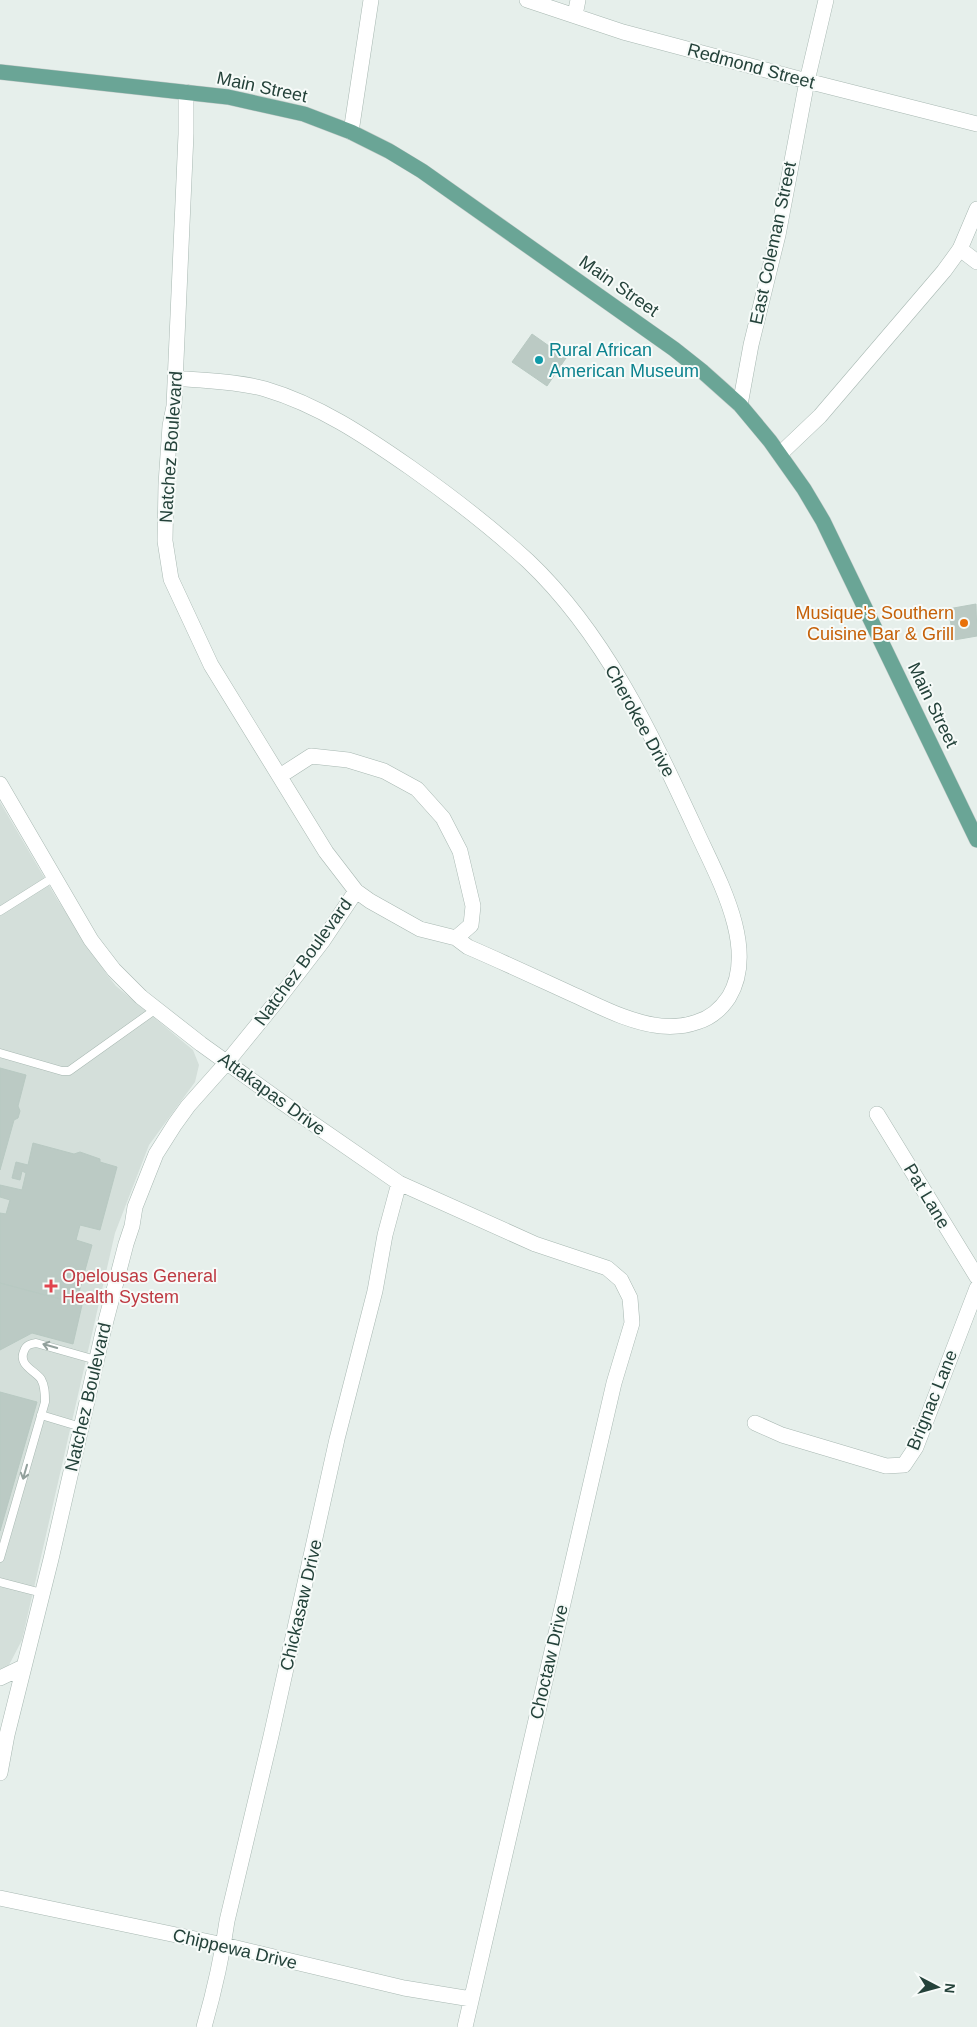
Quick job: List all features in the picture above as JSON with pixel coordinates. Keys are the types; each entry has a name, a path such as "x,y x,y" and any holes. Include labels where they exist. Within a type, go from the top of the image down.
{"main road":[{"name":"Main Street","path":"0,72 228,96 304,114 351,132 422,171 674,348 740,405 780,454 824,521 977,840"}],"street":[{"path":"351,132 371,0"},
{"name":"Redmond Street","path":"527,0 576,7 623,32 977,124"},
{"name":"East Coleman Street","path":"740,405 751,345 778,235 807,81 826,0"},
{"name":"Natchez Boulevard","path":"0,1773 4,1729 23,1667 42,1593 96,1360 132,1226 135,1207 156,1154 188,1106 228,1062 322,942 356,891 326,852 211,665 171,578 165,541 166,484 176,378 186,92"},
{"path":"780,454 820,416 944,271 960,249 977,208"},
{"path":"960,249 977,262"},
{"name":"Cherokee Drive","path":"176,378 262,388 298,400 332,417 381,447 473,514 510,544 557,591 602,652 642,717 723,889 735,925 740,964 736,983 727,1000 714,1014 698,1022 680,1026 661,1026 642,1022 607,1010 468,946 456,938 420,929 356,891"},
{"path":"280,776 311,756 348,760 375,768 417,789 443,818 460,851 473,906 471,925 456,938"},
{"name":"Attakapas Drive","path":"0,784 91,940 114,970 141,996 201,1044 286,1106 399,1183 534,1244 606,1268 621,1280 630,1298"},
{"name":"Pat Lane","path":"877,1114 977,1278"},
{"name":"Chickasaw Drive","path":"204,2027 337,1439 375,1291 385,1236 399,1183"},
{"name":"Brignac Lane","path":"755,1422 782,1435 886,1466 904,1465 916,1447 977,1288"},
{"name":"Choctaw Drive","path":"465,2027 614,1383 632,1322 630,1298"},
{"path":"0,1678 23,1667"},
{"name":"Chippewa Drive","path":"0,1898 224,1945 404,1988 470,1999"}],"lane":[{"path":"0,911 54,877"},
{"path":"0,1053 62,1071 69,1071 156,1008"},
{"path":"0,1558 46,1394 40,1378 24,1363 22,1358 26,1348 29,1344 36,1342 96,1360"},
{"path":"41,1415 81,1427"},
{"path":"0,1582 42,1593"}],"shaded area":[{"name":"Opelousas General Health System","path":"0,802 57,899 108,976 116,986 193,1050 199,1065 195,1082 149,1145 115,1233 22,1640 9,1665 0,1671"}],"building":[{"name":"Rural African American Museum","path":"532,334 566,358 547,386 512,362"},
{"name":"Musique's Southern Cuisine Bar & Grill","path":"976,604 977,636 954,640 948,609"},
{"path":"0,1068 26,1075 18,1106 20,1111 18,1118 14,1120 0,1170"},
{"path":"33,1143 74,1154 80,1152 100,1159 100,1162 117,1167 100,1230 80,1225 76,1240 92,1245 76,1303 0,1283 0,1213 6,1214 10,1200 0,1197 0,1185 22,1190 26,1173 22,1171 20,1180 12,1178 16,1162 28,1165"},
{"path":"0,1283 82,1305 73,1344 32,1333 0,1350"},
{"path":"0,1392 37,1402 0,1531"}],"place":[{"name":"Rural African American Museum","path":"539,360"},
{"name":"Musique's Southern Cuisine Bar & Grill","path":"964,623"},
{"name":"Opelousas General Health System","path":"51,1286"}]}
